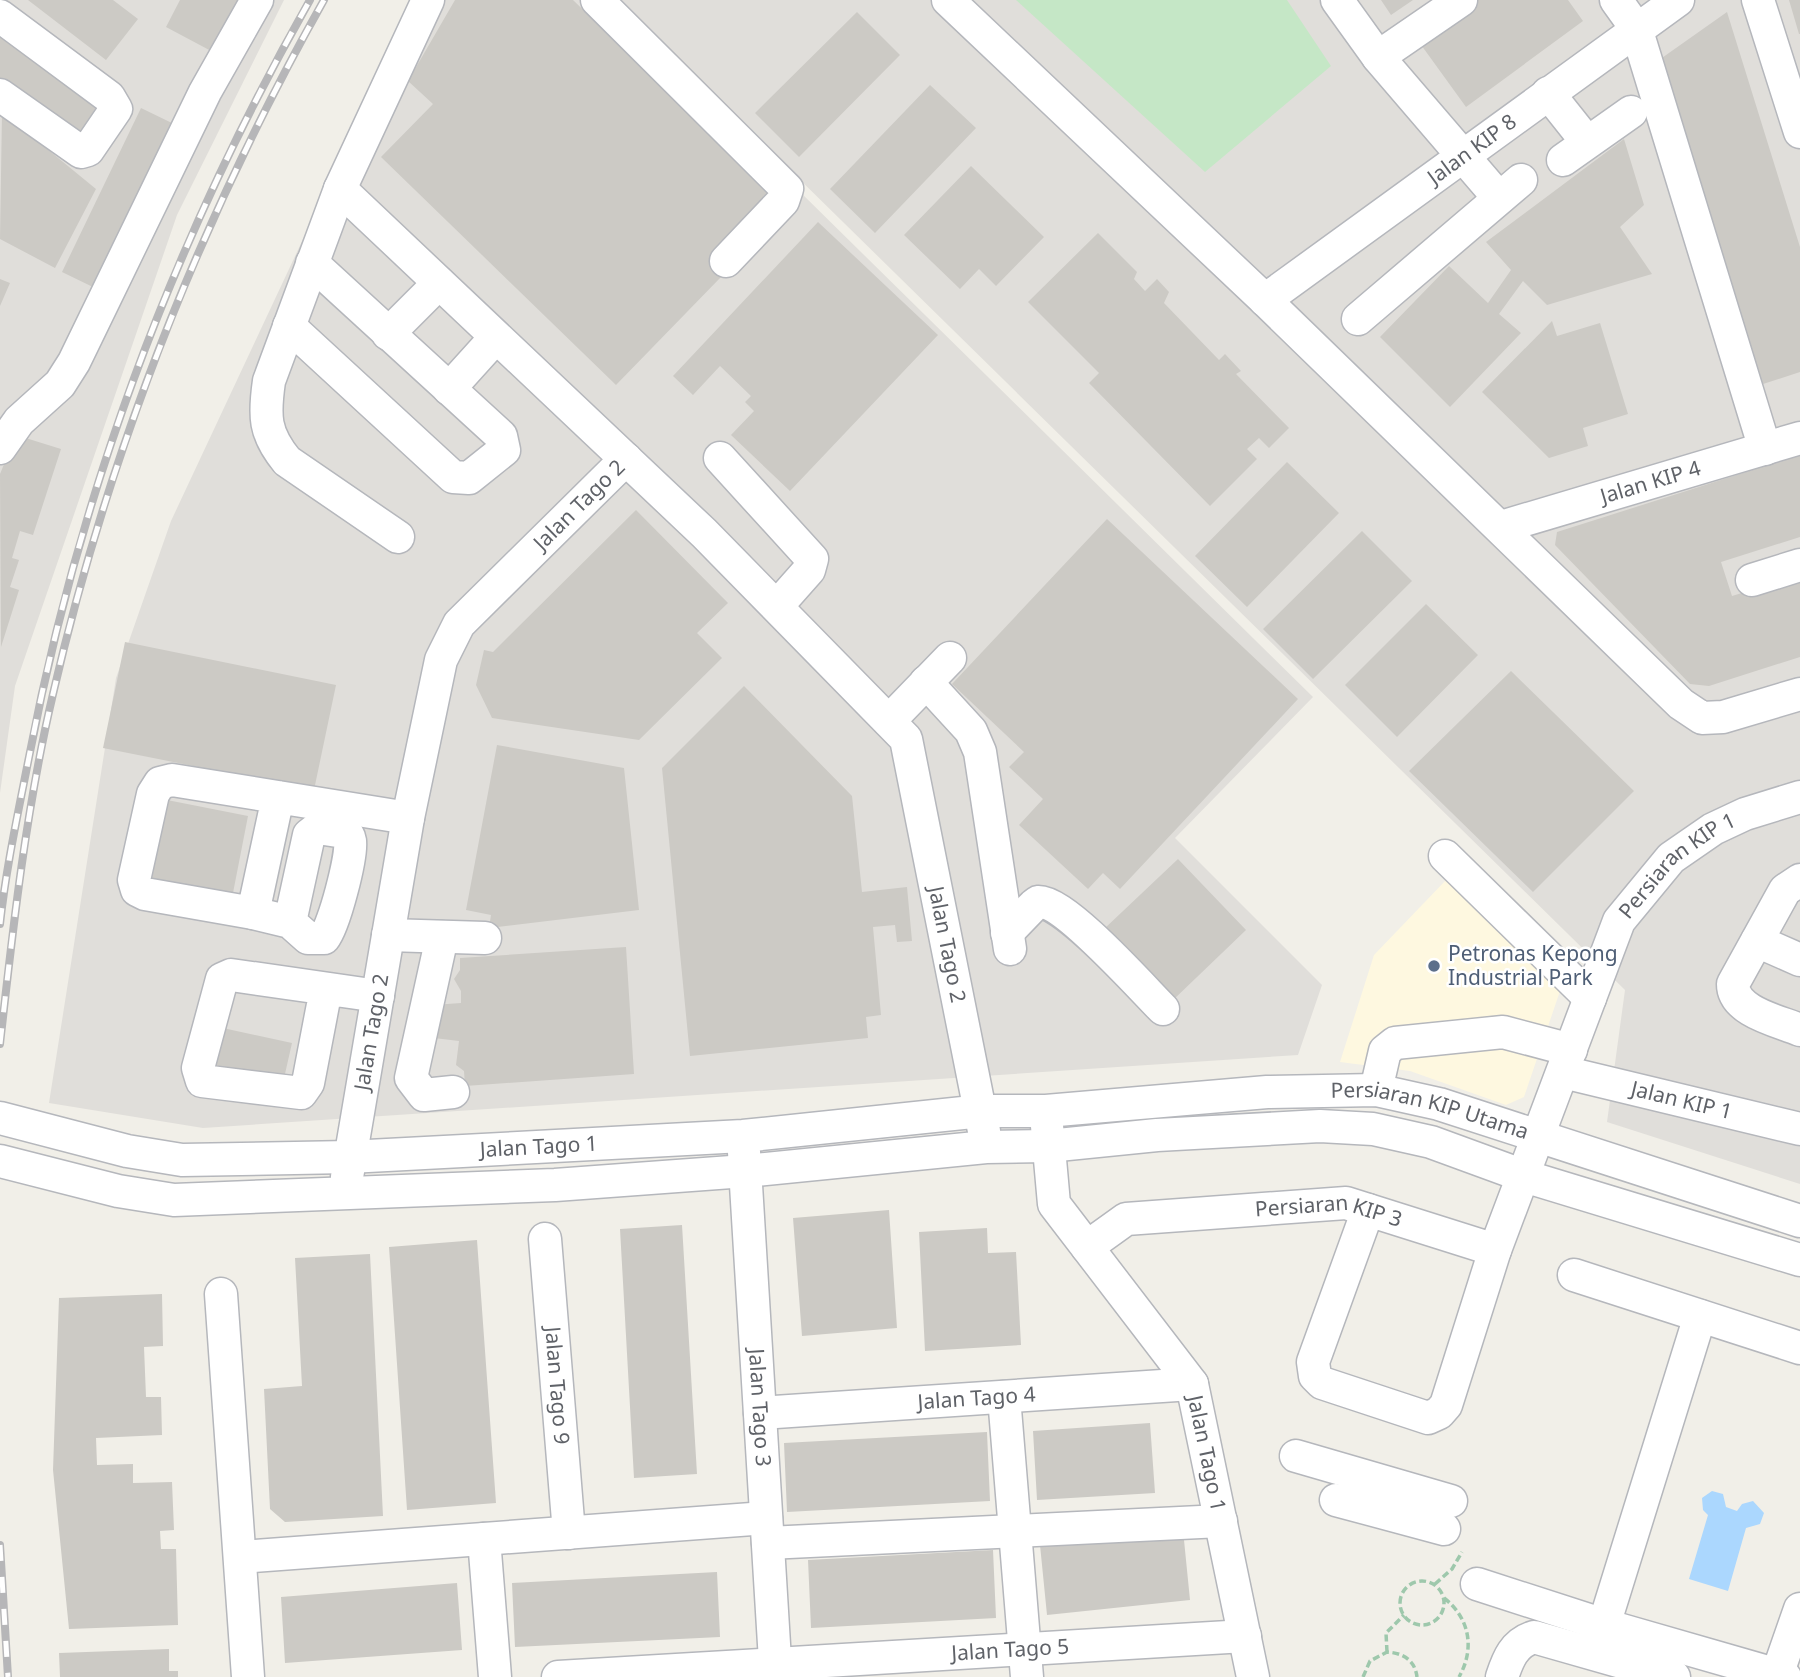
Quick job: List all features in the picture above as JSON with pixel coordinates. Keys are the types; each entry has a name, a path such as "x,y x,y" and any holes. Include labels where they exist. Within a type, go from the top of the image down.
{"street":[{"path":"0,448 19,421 60,384 74,362 205,92 257,0"},
{"path":"398,537 313,482 287,461 273,444 267,429 269,381 340,189 428,0"},
{"path":"597,0 787,189 783,201 726,261"},
{"path":"948,0 1265,300 1681,704 1702,718 1723,717 1800,694"},
{"path":"1337,0 1378,57 1463,156 1510,189 1358,319"},
{"path":"1378,57 1461,0"},
{"path":"1616,0 1636,28 1765,449"},
{"name":"Jalan KIP 8","path":"1265,300 1678,0"},
{"path":"1758,0 1800,132"},
{"path":"0,16 109,97 117,109 88,150 81,152 0,94"},
{"path":"1548,93 1575,151 1631,112"},
{"path":"340,189 626,459"},
{"path":"289,326 453,477 464,480 499,456 505,443 312,263"},
{"path":"388,334 439,283"},
{"path":"449,389 496,337"},
{"name":"Jalan KIP 4","path":"1501,527 1800,438"},
{"path":"720,458 812,559 809,570 778,605"},
{"name":"Jalan Tago 2","path":"345,1193 408,818 441,660 459,624 626,459 778,605 906,739 982,1111 986,1147"},
{"path":"1752,580 1800,565"},
{"path":"888,721 950,658"},
{"path":"926,682 971,731 980,752 1008,941 1034,905 1038,902 1050,904 1085,930 1163,1009"},
{"path":"290,922 145,894 137,890 134,880 150,806 160,783 172,780 408,818"},
{"path":"253,913 278,797"},
{"name":"Persiaran KIP 1","path":"1524,1176 1619,921 1671,858 1713,829 1800,797"},
{"path":"1445,856 1590,998"},
{"path":"1800,880 1785,890 1733,984 1733,991 1745,1007 1800,1030"},
{"path":"388,935 485,938"},
{"path":"442,937 411,1078 424,1095 453,1092"},
{"path":"1757,941 1800,960"},
{"path":"326,989 308,1083 301,1093 202,1081 198,1068 222,979 232,975 378,996"},
{"name":"Jalan KIP 1","path":"1376,1090 1385,1051 1395,1043 1503,1032 1567,1061 1800,1129"},
{"name":"Persiaran KIP Utama","path":"1046,1111 1267,1091 1376,1090 1438,1104 1538,1139 1800,1221"},
{"name":"Jalan Tago 1","path":"0,1118 127,1151 182,1160 349,1157 743,1136 982,1111 1046,1111 1054,1204 1192,1384 1253,1677"},
{"name":"Persiaran KIP Utama","path":"1048,1146 1266,1128 1373,1129 1431,1142 1524,1176 1800,1260"},
{"name":"Jalan Tago 3","path":"743,1136 776,1671"},
{"name":"Jalan Tago 1","path":"0,1161 118,1191 174,1200 555,1185 745,1171 986,1147 1048,1146"},
{"path":"1368,1210 1313,1362 1315,1376 1322,1383 1428,1418 1439,1413 1446,1405 1495,1250 1524,1176"},
{"name":"Persiaran KIP 3","path":"1087,1247 1126,1219 1346,1203 1495,1250"},
{"name":"Jalan Tago 9","path":"545,1240 569,1533"},
{"path":"1574,1275 1800,1348"},
{"path":"221,1294 248,1677"},
{"path":"1604,1625 1700,1316"},
{"name":"Jalan Tago 4","path":"760,1413 1192,1384"},
{"path":"1004,1397 1025,1663"},
{"path":"1296,1456 1452,1527"},
{"path":"1336,1500 1452,1527"},
{"path":"240,1557 569,1533 767,1530 1015,1531 1221,1521"},
{"path":"484,1539 495,1677"},
{"path":"1477,1584 1604,1625 1781,1676 1800,1609"},
{"name":"Jalan Tago 5","path":"558,1677 1025,1663 1245,1636"},
{"path":"1502,1677 1517,1646 1534,1637 1674,1677"}],"path":[{"path":"1435,1584 1452,1569 1452,1527"},
{"path":"1444,1598 1444,1607 1434,1621 1417,1624 1404,1615 1401,1598 1410,1584 1418,1581 1435,1584 1444,1598 1461,1614 1466,1626 1468,1655 1459,1677"},
{"path":"1387,1652 1386,1633 1404,1615"},
{"path":"1363,1677 1370,1661 1387,1652 1405,1656 1412,1662 1417,1677"}],"shaded area":[{"path":"0,0 284,0 177,215 15,686 0,793"},
{"path":"415,0 605,0 1313,697 1175,838 1322,985 1298,1055 203,1128 49,1103 116,678 171,521"},
{"path":"617,0 1800,0 1800,1184 1607,1122 1625,990"},
{"path":"1447,879 1560,991 1524,1097 1506,1105 1410,1071 1340,1062 1374,955"}],"green space":[{"path":"1016,0 1287,0 1331,66 1205,172"}],"water":[{"path":"1712,1491 1723,1494 1726,1507 1737,1511 1742,1504 1753,1501 1764,1513 1760,1524 1746,1528 1728,1591 1689,1579 1708,1515 1703,1510 1702,1498"}],"building":[{"path":"28,0 113,0 138,19 106,60"},
{"path":"180,0 241,0 213,52 166,27"},
{"path":"455,0 573,0 777,198 710,267 721,277 616,385 381,157 433,104 408,81"},
{"path":"1381,0 1413,0 1391,15"},
{"path":"1476,0 1568,0 1583,21 1466,107 1419,42"},
{"path":"1789,0 1800,0 1800,34 1799,34"},
{"path":"857,12 900,55 799,157 755,113"},
{"path":"1727,12 1800,247 1800,372 1760,385 1659,60"},
{"path":"0,31 109,109 78,149 0,88"},
{"path":"930,85 976,128 875,233 830,189"},
{"path":"141,108 176,125 97,289 62,272"},
{"path":"2,112 96,189 55,268 0,239"},
{"path":"1624,139 1644,205 1620,227 1652,274 1547,305 1523,281 1499,314 1521,333 1450,407 1380,337 1449,266 1488,303 1511,270 1486,242"},
{"path":"971,166 1044,237 996,286 979,269 960,289 904,235"},
{"path":"818,222 938,335 790,491 731,435 754,411 745,402 751,396 720,366 693,395 673,376"},
{"path":"1098,233 1137,272 1134,279 1145,291 1157,279 1169,292 1164,303 1219,360 1225,354 1241,371 1236,374 1289,428 1269,448 1259,438 1247,449 1257,459 1210,506 1089,383 1099,373 1028,302"},
{"path":"0,279 10,283 0,306"},
{"path":"1552,321 1557,336 1600,323 1628,414 1583,428 1588,446 1549,458 1482,392"},
{"path":"16,435 61,449 33,535 20,531 12,558 19,560 10,587 19,590 1,647 0,474"},
{"path":"1800,455 1800,537 1721,562 1732,596 1800,575 1800,657 1709,686 1690,684 1555,545 1557,532"},
{"path":"1287,462 1339,513 1247,607 1195,556"},
{"path":"636,510 728,603 697,633 722,658 639,740 492,718 476,685 484,650 493,652"},
{"path":"1107,519 1298,699 1120,889 1103,873 1088,889 1019,825 1043,799 1009,767 1024,752 952,684"},
{"path":"1362,531 1412,581 1313,679 1263,629"},
{"path":"1426,604 1478,655 1397,737 1345,685"},
{"path":"125,642 336,685 314,790 103,748"},
{"path":"1511,671 1634,791 1533,892 1409,771"},
{"path":"744,686 852,796 862,892 907,887 912,941 897,942 895,925 873,927 881,1015 866,1017 868,1038 690,1056 662,768"},
{"path":"497,745 624,768 639,910 489,928 491,915 466,910"},
{"path":"167,800 248,816 232,898 151,883"},
{"path":"1178,859 1246,930 1172,1001 1104,929"},
{"path":"626,947 634,1074 465,1086 464,1071 456,1065 459,1041 434,1038 433,1005 461,1003 461,991 454,979 460,970 460,958"},
{"path":"209,1025 292,1043 282,1087 199,1069"},
{"path":"889,1210 897,1328 802,1336 793,1218"},
{"path":"682,1225 697,1474 634,1478 620,1229"},
{"path":"987,1228 988,1253 1016,1252 1021,1345 925,1351 919,1232"},
{"path":"477,1240 496,1503 407,1510 389,1247"},
{"path":"370,1254 383,1516 285,1522 270,1509 264,1389 302,1386 295,1258"},
{"path":"162,1294 163,1346 144,1347 146,1397 161,1397 162,1435 96,1438 97,1465 133,1464 133,1483 172,1482 174,1530 160,1531 161,1549 176,1549 178,1625 69,1629 53,1470 59,1298"},
{"path":"1150,1423 1155,1493 1037,1500 1033,1431"},
{"path":"987,1432 990,1501 787,1512 784,1443"},
{"path":"1183,1530 1190,1600 1047,1615 1040,1545"},
{"path":"993,1550 996,1618 811,1628 808,1560"},
{"path":"717,1572 720,1637 515,1647 512,1583"},
{"path":"457,1583 462,1650 285,1663 281,1597"},
{"path":"169,1649 169,1671 178,1671 178,1677 60,1677 59,1653"}],"railway":[{"path":"0,924 13,840 50,657 75,559 105,462 175,273 216,181 310,0"},
{"path":"0,1044 21,868 35,781 53,694 102,514 131,425 199,251 238,166 324,0"},
{"path":"0,1545 8,1677"}],"place":[{"name":"Petronas Kepong Industrial Park","path":"1434,966"}]}
